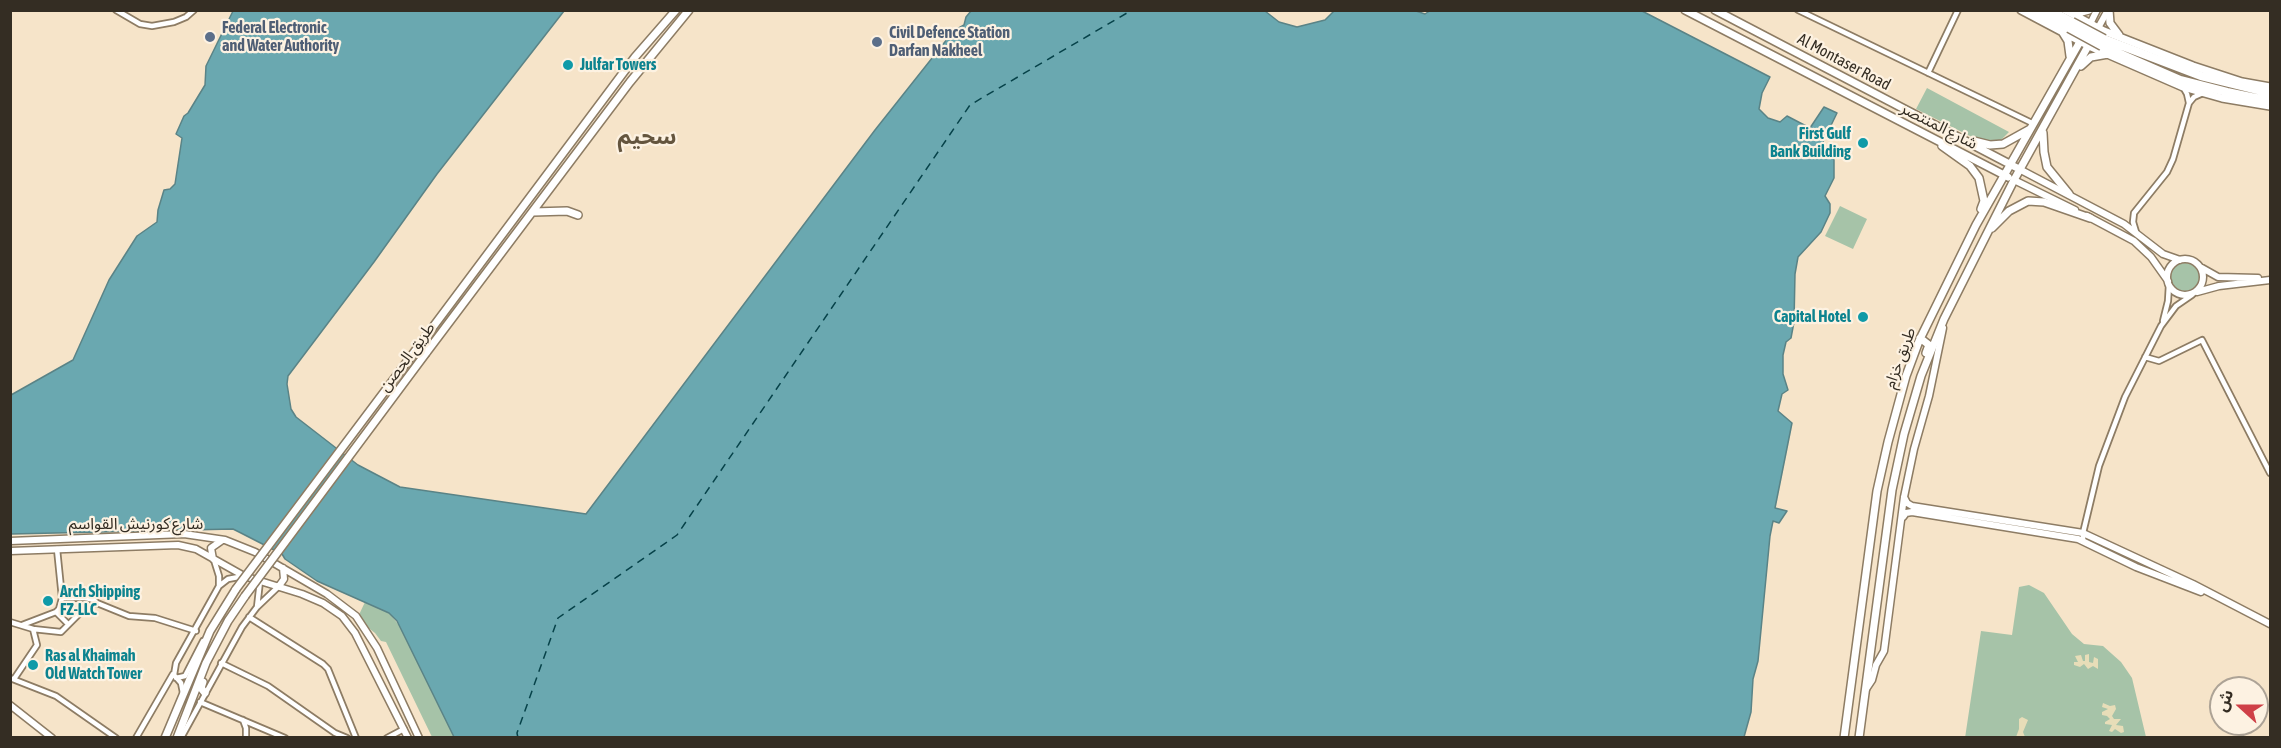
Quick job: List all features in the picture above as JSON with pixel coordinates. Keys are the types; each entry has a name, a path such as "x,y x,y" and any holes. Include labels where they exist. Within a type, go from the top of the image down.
{"highway":[{"path":"2035,10 2071,25 2180,80 2271,100"},
{"path":"2050,10 2071,25"},
{"path":"2103,42 2201,76 2271,93"}],"main road":[{"name":"طريق الحصن","path":"165,738 210,632 236,589 635,57 676,10"},
{"name":"طريق الحصن","path":"177,738 206,663 228,621 245,596 426,353 689,10"},
{"path":"676,24 693,10"},
{"name":"شارع المنتصر","path":"1685,10 2014,180"},
{"name":"Al Montaser Road","path":"1715,10 1961,137"},
{"path":"2021,10 2089,46 2183,87 2222,98 2271,106"},
{"path":"2067,12 2081,13 2089,10"},
{"path":"2109,10 2111,25 2122,39"},
{"path":"2067,12 2122,39 2210,72 2242,82 2271,87"},
{"name":"طريق خزام","path":"1845,738 1883,463 1897,406 1920,338 1976,225 2090,24"},
{"name":"طريق خزام","path":"1859,738 1892,490 1904,434 1921,376 1944,319 1986,234 2098,28"},
{"path":"2059,30 2068,41 2070,56 2068,63"},
{"path":"2075,72 2091,57 2108,54"},
{"path":"1961,137 1990,145 2004,144 2033,125"},
{"path":"2043,130 2044,152 2048,167 2069,194"},
{"path":"1922,133 1970,166 1978,178 1984,201 1976,225"},
{"name":"شارع المنتصر","path":"1961,137 2021,170"},
{"path":"1986,234 2009,211 2028,201 2044,201 2090,218"},
{"path":"533,212 567,211 578,215"},
{"path":"1920,338 1929,345 1921,366 1921,376"},
{"path":"205,693 201,688 202,683 245,596"}],"street":[{"path":"116,10 140,24 152,26 174,22 195,10"},
{"path":"1798,10 2033,125"},
{"path":"1928,73 1958,10"},
{"path":"2090,24 2097,10"},
{"path":"2098,28 2109,10"},
{"path":"2183,87 2189,103"},
{"path":"2136,232 2133,222 2134,213 2170,166 2189,103 2194,97 2204,93"},
{"name":"شارع المنتصر","path":"2021,170 2136,232 2163,254 2180,260"},
{"name":"شارع المنتصر","path":"2014,180 2134,241 2151,257 2168,283"},
{"path":"2161,326 2168,301 2168,272 2171,266 2180,260 2191,260 2218,277 2271,280"},
{"path":"2083,541 2099,466 2125,398 2161,326 2176,306 2201,288 2204,277 2200,266"},
{"path":"2168,283 2180,295 2219,286 2271,280"},
{"path":"1865,691 1884,651 1904,497 1914,448 1929,396 1944,319"},
{"path":"2145,357 2160,361 2202,340 2271,473"},
{"path":"1904,497 1906,502 1912,506 2083,533 2193,584 2271,624"},
{"path":"1903,518 1906,513 1912,512 2083,541 2136,567 2215,597"},
{"name":"شارع كورنيش القواسم","path":"10,541 174,534 225,540 255,552 327,594 356,616 377,648 418,738"},
{"path":"219,586 219,576 211,548 225,540"},
{"name":"شارع كورنيش القواسم","path":"10,551 178,545 196,549 244,576 279,586 323,603 342,616 356,633 408,738"},
{"path":"22,625 56,612 62,598 57,549"},
{"path":"181,738 221,663 249,617 285,579 283,568"},
{"path":"183,695 183,687 175,676 174,667 219,586 228,579 244,576"},
{"path":"257,607 260,581"},
{"path":"62,598 86,598 129,616 155,618 195,631"},
{"path":"10,622 58,633 86,607 97,603"},
{"path":"56,612 68,624"},
{"path":"249,617 328,669 356,738"},
{"path":"33,629 36,649 12,679 56,696 116,738"},
{"path":"175,676 185,676 196,652 210,632"},
{"path":"221,663 268,686 335,733 347,738"},
{"path":"136,738 175,676"},
{"path":"200,702 285,738"},
{"path":"10,705 52,738"},
{"path":"386,707 395,709"},
{"path":"242,719 246,728 246,738"},
{"path":"387,738 404,729"}],"green space":[{"path":"1927,88 2009,132 2001,140 1991,143 1980,141 1916,109"},
{"path":"1840,206 1867,219 1853,249 1825,236"},
{"path":"2185,263 2195,267 2199,277 2195,287 2185,291 2175,287 2171,277 2175,267"},
{"path":"2029,585 2044,593 2072,634 2084,644 2103,646 2121,662 2132,678 2146,737 1965,738 1981,631 2012,635 2019,587"},
{"path":"365,602 389,613 403,630 454,737 432,737 386,642 381,641 375,633 357,619"}],"sand":[{"path":"2089,654 2089,662 2093,663 2094,657 2098,659 2098,669 2093,666 2088,669 2084,664 2080,667 2074,665 2074,662 2078,662 2075,656 2081,655 2085,661 2085,655"},
{"path":"2103,703 2110,706 2115,705 2116,709 2112,716 2114,719 2121,719 2116,725 2123,726 2124,732 2121,733 2115,729 2112,732 2109,731 2112,725 2105,724 2110,719 2102,715 2102,712 2108,709 2102,707"},
{"path":"2022,717 2028,720 2023,732 2025,737 2016,737 2019,719"}],"water":[{"path":"1335,10 1413,10 1425,14 1431,10 1642,11 1770,77 1762,93 1759,109 1768,118 1780,122 1787,116 1810,128 1824,107 1837,113 1822,144 1834,154 1834,178 1825,196 1830,204 1830,213 1821,232 1798,257 1795,274 1794,322 1791,338 1786,342 1783,355 1783,374 1788,390 1782,394 1778,411 1792,423 1775,508 1787,511 1779,523 1773,521 1770,536 1758,661 1753,679 1751,712 1744,737 454,737 397,621 389,613 317,581 285,559 282,554 233,529 11,534 11,395 73,360 109,280 137,236 157,222 164,190 170,189 175,184 182,138 176,134 184,116 205,85 206,66 233,11 564,11 437,174 288,376 287,384 291,409 296,417 358,465 400,487 586,514 875,130 948,38 948,34 964,25 971,11 1265,11 1279,22 1297,27 1325,20"}],"ferry route":[{"path":"518,738 517,733 558,618 677,535 970,105 1132,10"}],"place":[{"name":"Federal Electronic and Water Authority","path":"210,37"},
{"name":"Civil Defence Station Darfan Nakheel","path":"877,42"},
{"name":"Julfar Towers","path":"568,65"},
{"name":"First Gulf Bank Building","path":"1863,143"},
{"name":"Capital Hotel","path":"1863,317"},
{"name":"Arch Shipping FZ-LLC","path":"48,601"},
{"name":"Ras al Khaimah Old Watch Tower","path":"33,665"}],"district":[{"name":"سحيم","path":"647,137"}]}
